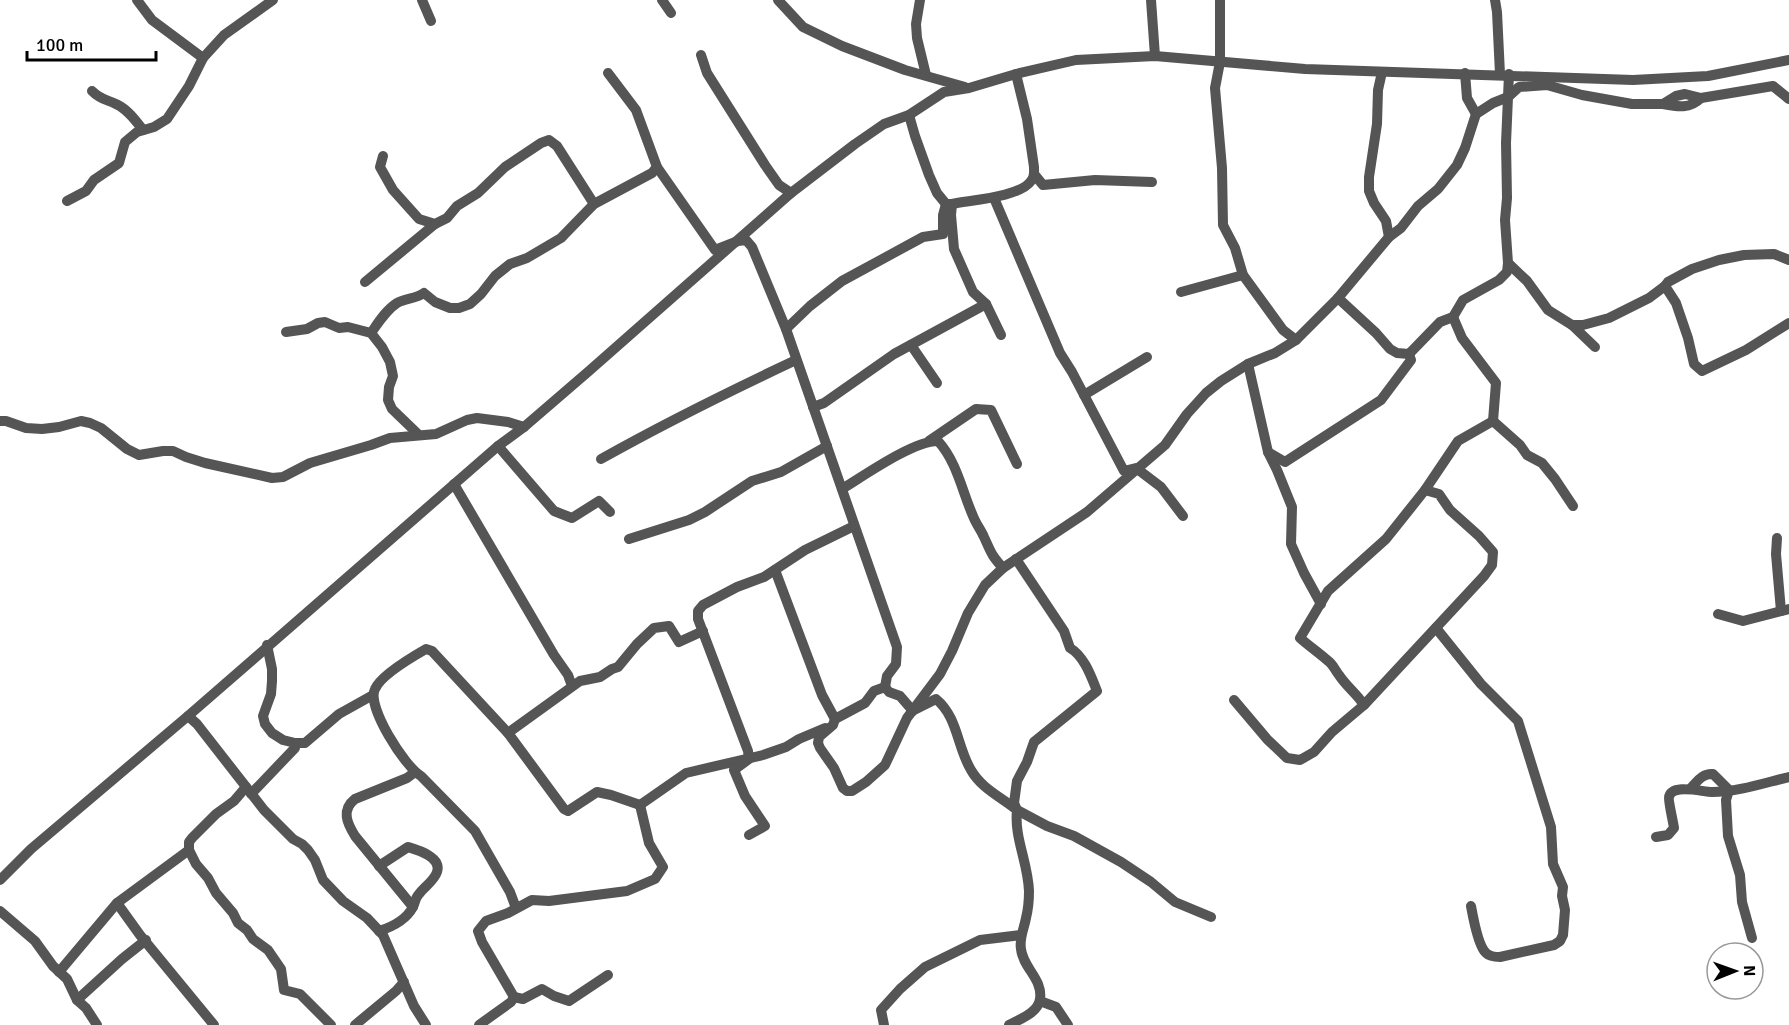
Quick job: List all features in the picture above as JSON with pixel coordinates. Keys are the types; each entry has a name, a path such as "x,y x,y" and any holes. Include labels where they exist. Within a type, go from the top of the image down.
{"street":[{"path":"137,0 152,20 203,58"},
{"path":"422,0 431,21"},
{"path":"662,0 671,14"},
{"path":"778,0 803,27 832,42 905,70 969,88"},
{"path":"920,0 916,24 917,38 926,75"},
{"path":"1151,0 1155,56"},
{"path":"1220,0 1220,62 1215,88 1222,175 1223,225 1235,248 1243,275 1283,330 1296,340"},
{"path":"1409,354 1440,322 1453,317 1464,300 1499,280 1507,272 1505,220 1508,97 1495,0"},
{"path":"68,201 86,191 94,180 119,163 125,142 137,132 154,127 167,119 189,86 203,58 224,35 268,1"},
{"path":"701,56 707,73 765,165 779,185 791,193"},
{"path":"0,880 31,849 188,716 498,446 524,427 791,193 884,124 909,115 944,93 1076,60 1155,56 1305,69 1504,74 1549,81 1697,77 1789,60"},
{"path":"1382,72 1378,90 1377,124 1369,191 1386,221 1389,237"},
{"path":"608,73 636,110 657,167 715,250 746,240 752,247 786,329 897,647 896,664 887,676 885,687 889,692 900,696 913,711"},
{"path":"1465,73 1467,98 1476,114"},
{"path":"1016,74 1027,119 1034,174 1027,186"},
{"path":"834,722 819,737 818,743 834,768 843,788 848,791 866,782 885,765 907,718 940,674 968,613 985,585 1003,568 1087,512 1165,444 1187,414 1206,393 1221,381 1248,364 1296,340 1338,298 1418,206 1438,189 1457,165 1476,114 1492,103 1508,97 1519,87 1549,81 1582,95 1632,104 1664,104 1680,107 1695,104 1701,98 1773,86 1789,99"},
{"path":"92,91 100,98 119,105 133,117 142,130"},
{"path":"909,115 937,194 949,204 954,249 973,292 986,304 1001,335"},
{"path":"365,282 435,224 447,218 457,206 478,193 505,167 549,140 557,146 594,204"},
{"path":"383,156 380,168 393,190 419,219 435,224"},
{"path":"371,333 396,303 419,297 424,293 435,302 450,308 470,304 495,276 510,264 527,258 561,238 594,204 651,173 657,167"},
{"path":"1034,174 1043,185"},
{"path":"786,329 810,306 842,281 923,237 943,234 943,214 949,204 994,198 1027,186 1095,180 1152,182"},
{"path":"994,198 1060,353 1124,471 1136,468"},
{"path":"1572,325 1583,325 1609,318 1649,298 1668,282 1692,269 1719,260 1744,255 1774,254 1789,260"},
{"path":"1508,263 1527,281 1548,310 1572,325 1595,347"},
{"path":"1181,292 1243,275"},
{"path":"1665,286 1676,303 1694,364 1702,371 1746,350 1789,323"},
{"path":"1338,298 1376,333 1389,349 1397,353 1409,354"},
{"path":"813,407 824,403 911,345 986,304"},
{"path":"1453,317 1462,338 1496,383 1493,421"},
{"path":"286,332 307,329 325,322 339,328 348,327 371,333 390,362 393,376 388,400 392,409 419,435"},
{"path":"911,345 936,383"},
{"path":"1268,452 1285,462 1381,400 1411,360 1409,354"},
{"path":"1084,395 1147,357"},
{"path":"601,459 681,418 701,405 796,360"},
{"path":"1248,364 1268,452 1292,507 1291,544 1321,604"},
{"path":"842,489 914,446 929,441 976,409 991,410 1017,464"},
{"path":"0,422 6,421 26,428 42,429 81,421 101,428 127,449 139,455 173,451 205,463 272,478 283,477 310,463 390,438 436,434 467,420 477,418 508,422 524,427"},
{"path":"1364,705 1328,660 1300,638 1328,591 1386,538 1425,490 1458,441 1493,421"},
{"path":"1493,421 1520,445 1527,455 1542,463 1573,506"},
{"path":"929,441 938,441 947,451 958,474 973,518 992,555 1003,568"},
{"path":"498,446 554,511 572,518 599,501 610,512"},
{"path":"629,539 690,520 752,481 781,472 827,446"},
{"path":"1136,468 1161,487 1183,516"},
{"path":"454,484 568,675 572,686"},
{"path":"1234,700 1267,739 1287,758 1300,760 1314,752 1332,732 1364,705 1484,576 1492,565 1493,552 1450,510 1439,494 1425,490"},
{"path":"749,759 730,700 698,619 698,611 703,605 737,587 764,577 805,550 854,526"},
{"path":"1718,614 1743,621 1785,610 1776,555 1777,538"},
{"path":"1009,1025 1036,1008 1040,1001 1037,981 1023,961 1020,948 1029,892 1027,871 1016,824 1017,810 1014,803 1017,781 1034,742 1097,691 1087,668 1070,648 1064,631 1016,559"},
{"path":"775,570 814,677 834,722"},
{"path":"508,733 580,681 600,677 618,668 636,644 654,628 669,626 678,642 703,631"},
{"path":"1436,628 1481,684 1518,721 1551,827 1553,864 1563,887 1565,910 1563,935 1554,945 1500,957 1492,956 1486,953 1480,943 1471,906"},
{"path":"267,645 272,669 271,694 263,716 265,724 283,740 305,743 339,714 373,695"},
{"path":"516,908 510,892 475,831 415,772 384,729 373,695 375,687 395,668 426,649 432,651 508,733 564,809 568,811 597,792 640,805"},
{"path":"749,836 765,826 745,795 734,770 749,759 786,747 834,722 865,703 874,691 885,687"},
{"path":"913,711 936,699 945,706 954,724 962,753 972,772 989,790 1017,810 1047,826 1074,836 1121,862 1175,902 1211,917"},
{"path":"188,716 197,724 264,810 293,839 308,850 323,880 379,931 414,1006 426,1025"},
{"path":"295,743 295,748 249,790 216,814 192,838 189,842 189,850 196,864 238,922 253,939 268,950 281,969 284,990 300,994 331,1025"},
{"path":"640,805 686,773 743,758 749,759"},
{"path":"412,907 349,825 346,813 348,804 365,794 407,778 415,772"},
{"path":"1690,789 1703,775 1713,774 1729,790"},
{"path":"1656,837 1668,835 1674,828 1668,798 1676,789 1712,792 1752,788 1789,777"},
{"path":"1729,790 1726,800 1728,836 1740,875 1742,902 1752,938"},
{"path":"608,975 569,1001 542,989 524,999 514,997 478,931 486,921 531,900 549,901 627,891 655,879 663,867 649,843 640,805"},
{"path":"379,867 408,848 421,851 435,862 437,872 397,924 379,931"},
{"path":"59,972 117,903 189,850"},
{"path":"117,903 214,1025"},
{"path":"0,911 35,941 52,966 67,979 77,1000 86,1008 97,1025"},
{"path":"884,1025 881,1010 900,989 925,968 980,940 1021,935"},
{"path":"77,1000 146,940"},
{"path":"355,1025 404,982"},
{"path":"479,1025 511,1002 514,997"},
{"path":"1040,1001 1056,1007 1068,1025"}]}
